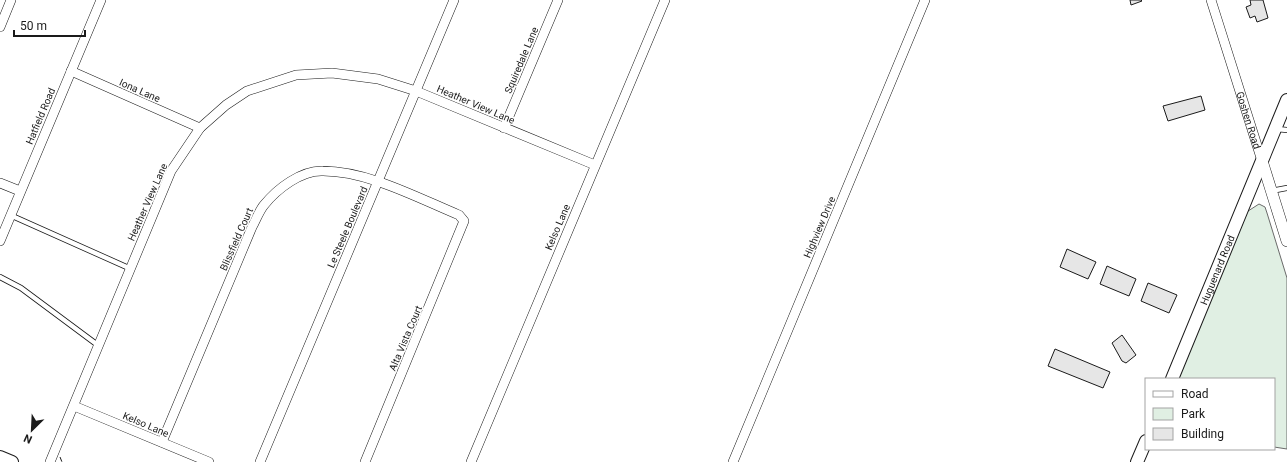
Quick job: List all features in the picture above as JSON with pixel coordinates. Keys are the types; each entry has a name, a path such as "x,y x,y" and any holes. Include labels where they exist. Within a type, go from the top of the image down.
{"main road":[{"name":"Huguenard Road","path":"1172,378 1262,161 1281,129 1287,100"},
{"path":"1137,462 1145,443"},
{"path":"0,457 12,462"}],"street":[{"path":"0,27 11,0"},
{"name":"Hatfield Road","path":"0,241 101,0"},
{"name":"Le Steele Boulevard","path":"260,462 454,0"},
{"name":"Squiredale Lane","path":"504,128 558,0"},
{"name":"Kelso Lane","path":"470,462 665,0"},
{"name":"Highview Drive","path":"733,462 925,0"},
{"name":"Goshen Road","path":"1211,0 1287,241"},
{"name":"Iona Lane","path":"71,72 200,128"},
{"name":"Heather View Lane","path":"50,462 171,172 200,128 226,106 247,91 296,75 332,73 378,79 416,91 595,166"},
{"name":"Blissfield Court","path":"162,442 252,227 263,206 279,190 298,177 322,170 350,174 378,182 459,215 464,221"},
{"path":"0,183 20,191"},
{"name":"Alta Vista Court","path":"365,462 464,221"},
{"name":"Kelso Lane","path":"74,406 209,462"}],"lane":[{"path":"1271,191 1287,188"},
{"path":"10,215 131,269"},
{"path":"0,277 21,288 99,346"}],"green space":[{"path":"1259,204 1265,207 1287,278 1287,449 1275,447 1275,378 1176,378 1245,213"}],"building":[{"path":"1130,0 1141,0 1142,1 1131,5"},
{"path":"1250,0 1263,0 1268,18 1257,22 1255,16 1250,18 1246,7 1251,5"},
{"path":"1201,96 1205,110 1168,121 1163,106"},
{"path":"1067,249 1096,262 1088,279 1060,267"},
{"path":"1107,266 1136,279 1129,296 1100,284"},
{"path":"1148,283 1177,295 1169,313 1141,301"},
{"path":"1122,335 1136,355 1126,363 1122,361 1112,343"},
{"path":"1055,349 1110,372 1103,388 1048,366"}],"fence":[{"path":"60,457 62,462"}]}
